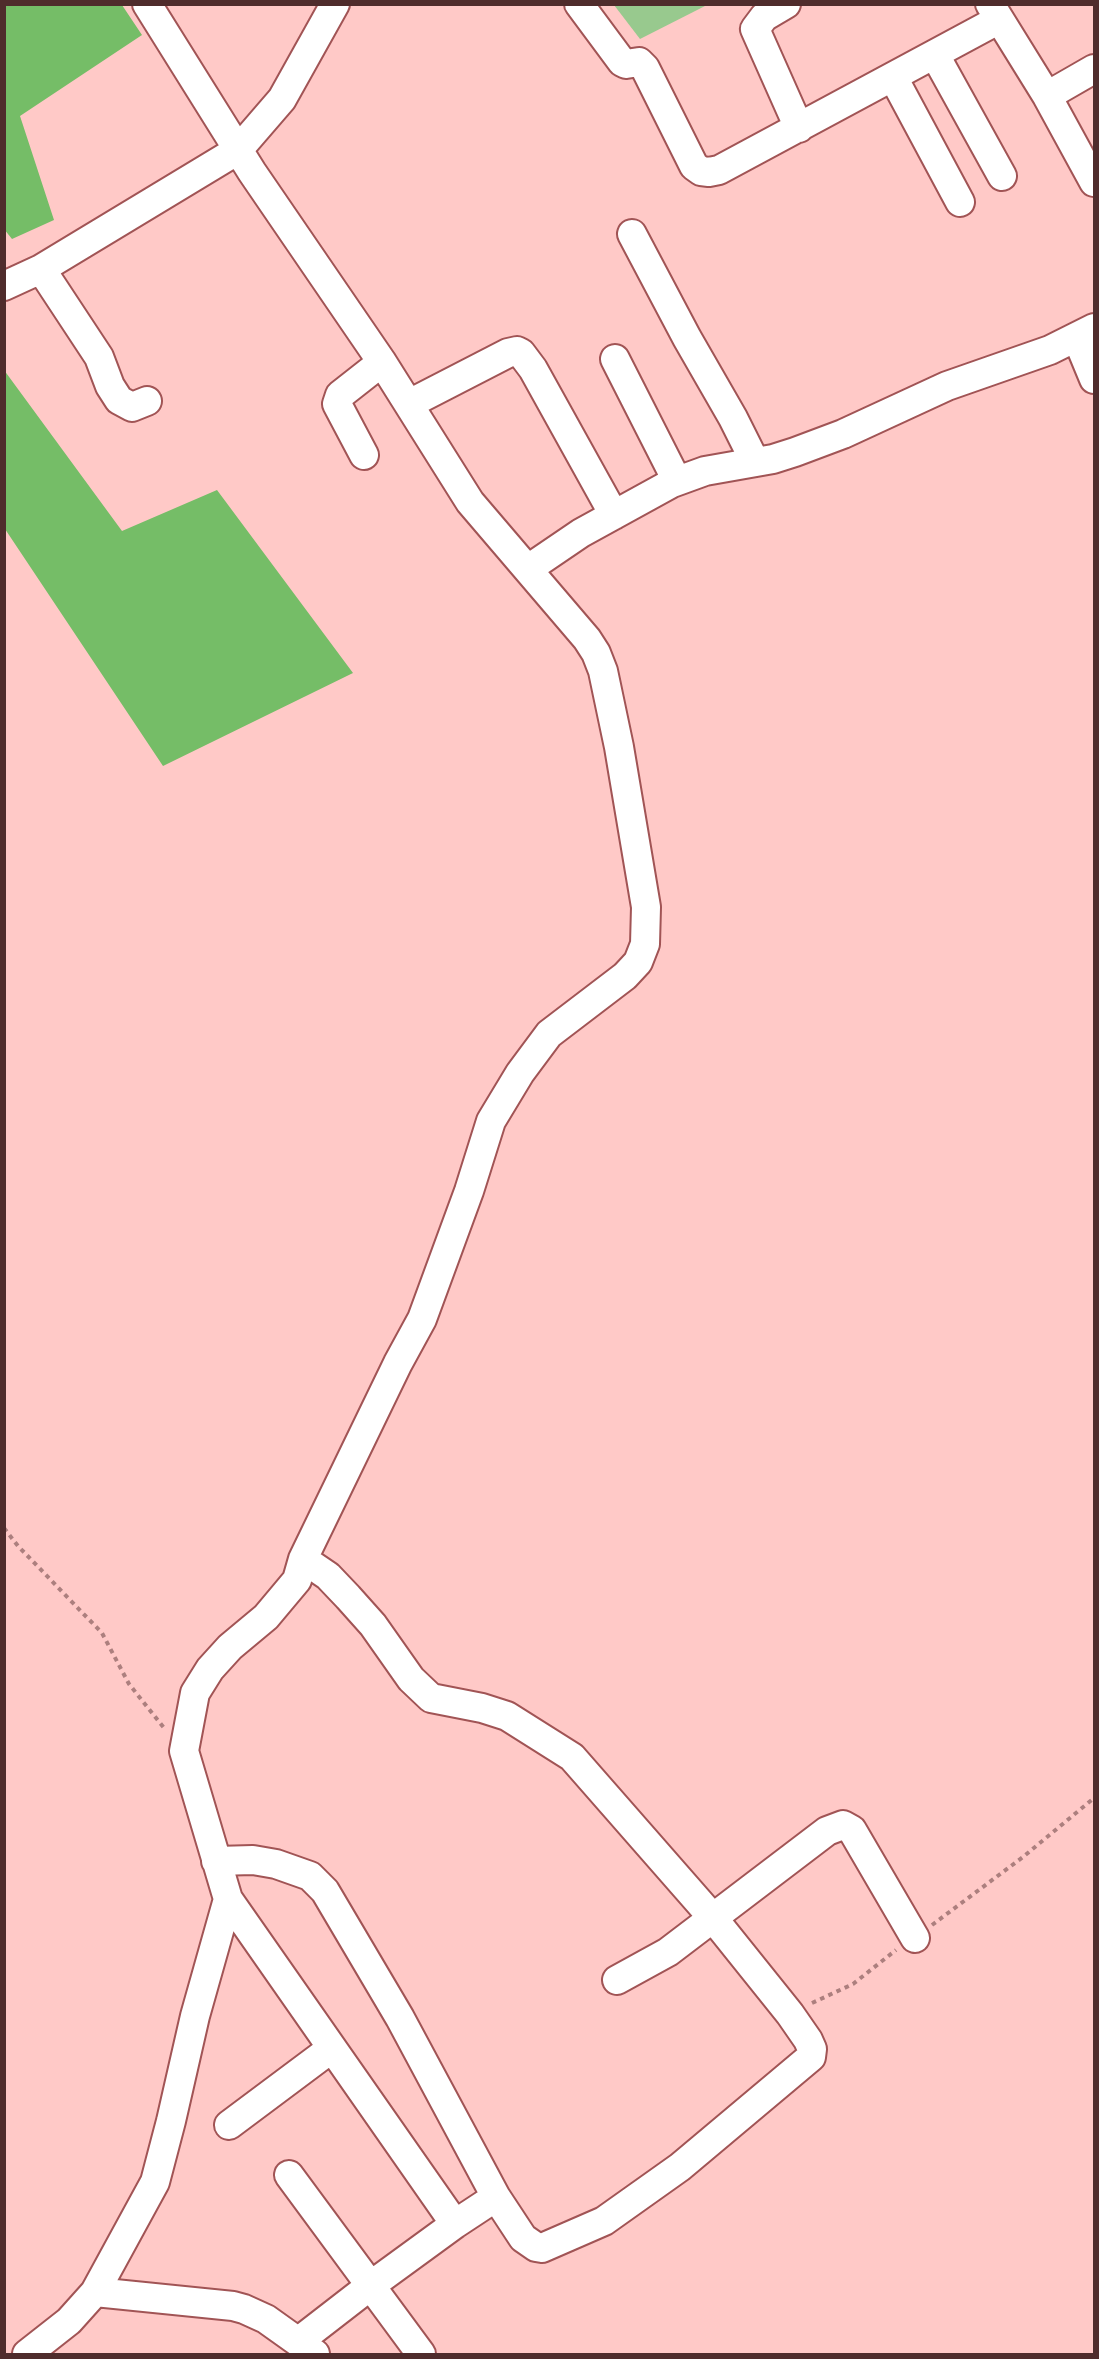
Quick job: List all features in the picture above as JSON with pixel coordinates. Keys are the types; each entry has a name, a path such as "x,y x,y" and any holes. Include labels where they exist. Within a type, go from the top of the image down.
{"street":[{"path":"147,4 238,150 382,362 470,502 587,639 596,653 603,670 646,907 645,944 638,962 625,976 549,1034 520,1072 491,1121 469,1191 422,1319 303,1559 297,1580 266,1617 230,1647 210,1669 195,1693 184,1751 228,1899 454,2224"},
{"path":"4,286 41,269 238,150 282,99 335,4"},
{"path":"579,4 622,62 626,64 639,62 645,68 694,165 701,171 719,170 935,56 994,12 1047,96 1095,182"},
{"path":"786,4 760,20 755,29 798,128"},
{"path":"935,56 1002,176"},
{"path":"1047,96 1095,69"},
{"path":"893,77 960,202"},
{"path":"632,234 687,338 733,417 755,462"},
{"path":"41,269 99,357 110,386 119,400 132,407 147,401"},
{"path":"528,569 581,532 677,481 705,471 795,452 843,434 947,386 1050,350 1086,333 1095,379"},
{"path":"409,404 508,353 517,351 521,353 533,369 614,515"},
{"path":"615,359 677,481"},
{"path":"364,455 337,404 340,395 382,362"},
{"path":"216,1862 253,1860 285,1867 310,1876 325,1891 400,2019 496,2197 523,2238 536,2247 542,2248 604,2221 680,2167 811,2057 812,2049 808,2040 790,2014 713,1918 572,1757 507,1716 482,1708 431,1698 411,1678 373,1625 348,1597 328,1576 303,1559"},
{"path":"617,1980 668,1952 827,1832 843,1825 852,1830 915,1938"},
{"path":"27,2355 69,2320 95,2292 155,2182 195,2016 228,1899"},
{"path":"229,2125 332,2048"},
{"path":"289,2175 421,2355"},
{"path":"95,2292 233,2306 266,2319 307,2348 370,2286 454,2224 496,2197"}],"path":[{"path":"4,1528 18,1546 102,1633 129,1684 184,1751"},
{"path":"790,2014 853,1984 1023,1857 1095,1798"}],"green space":[{"path":"5,4 122,5 142,35 20,116 54,220 12,239 4,229"},
{"path":"614,5 707,5 640,39"},
{"path":"4,370 122,531 217,490 353,673 163,766 5,529"}]}
